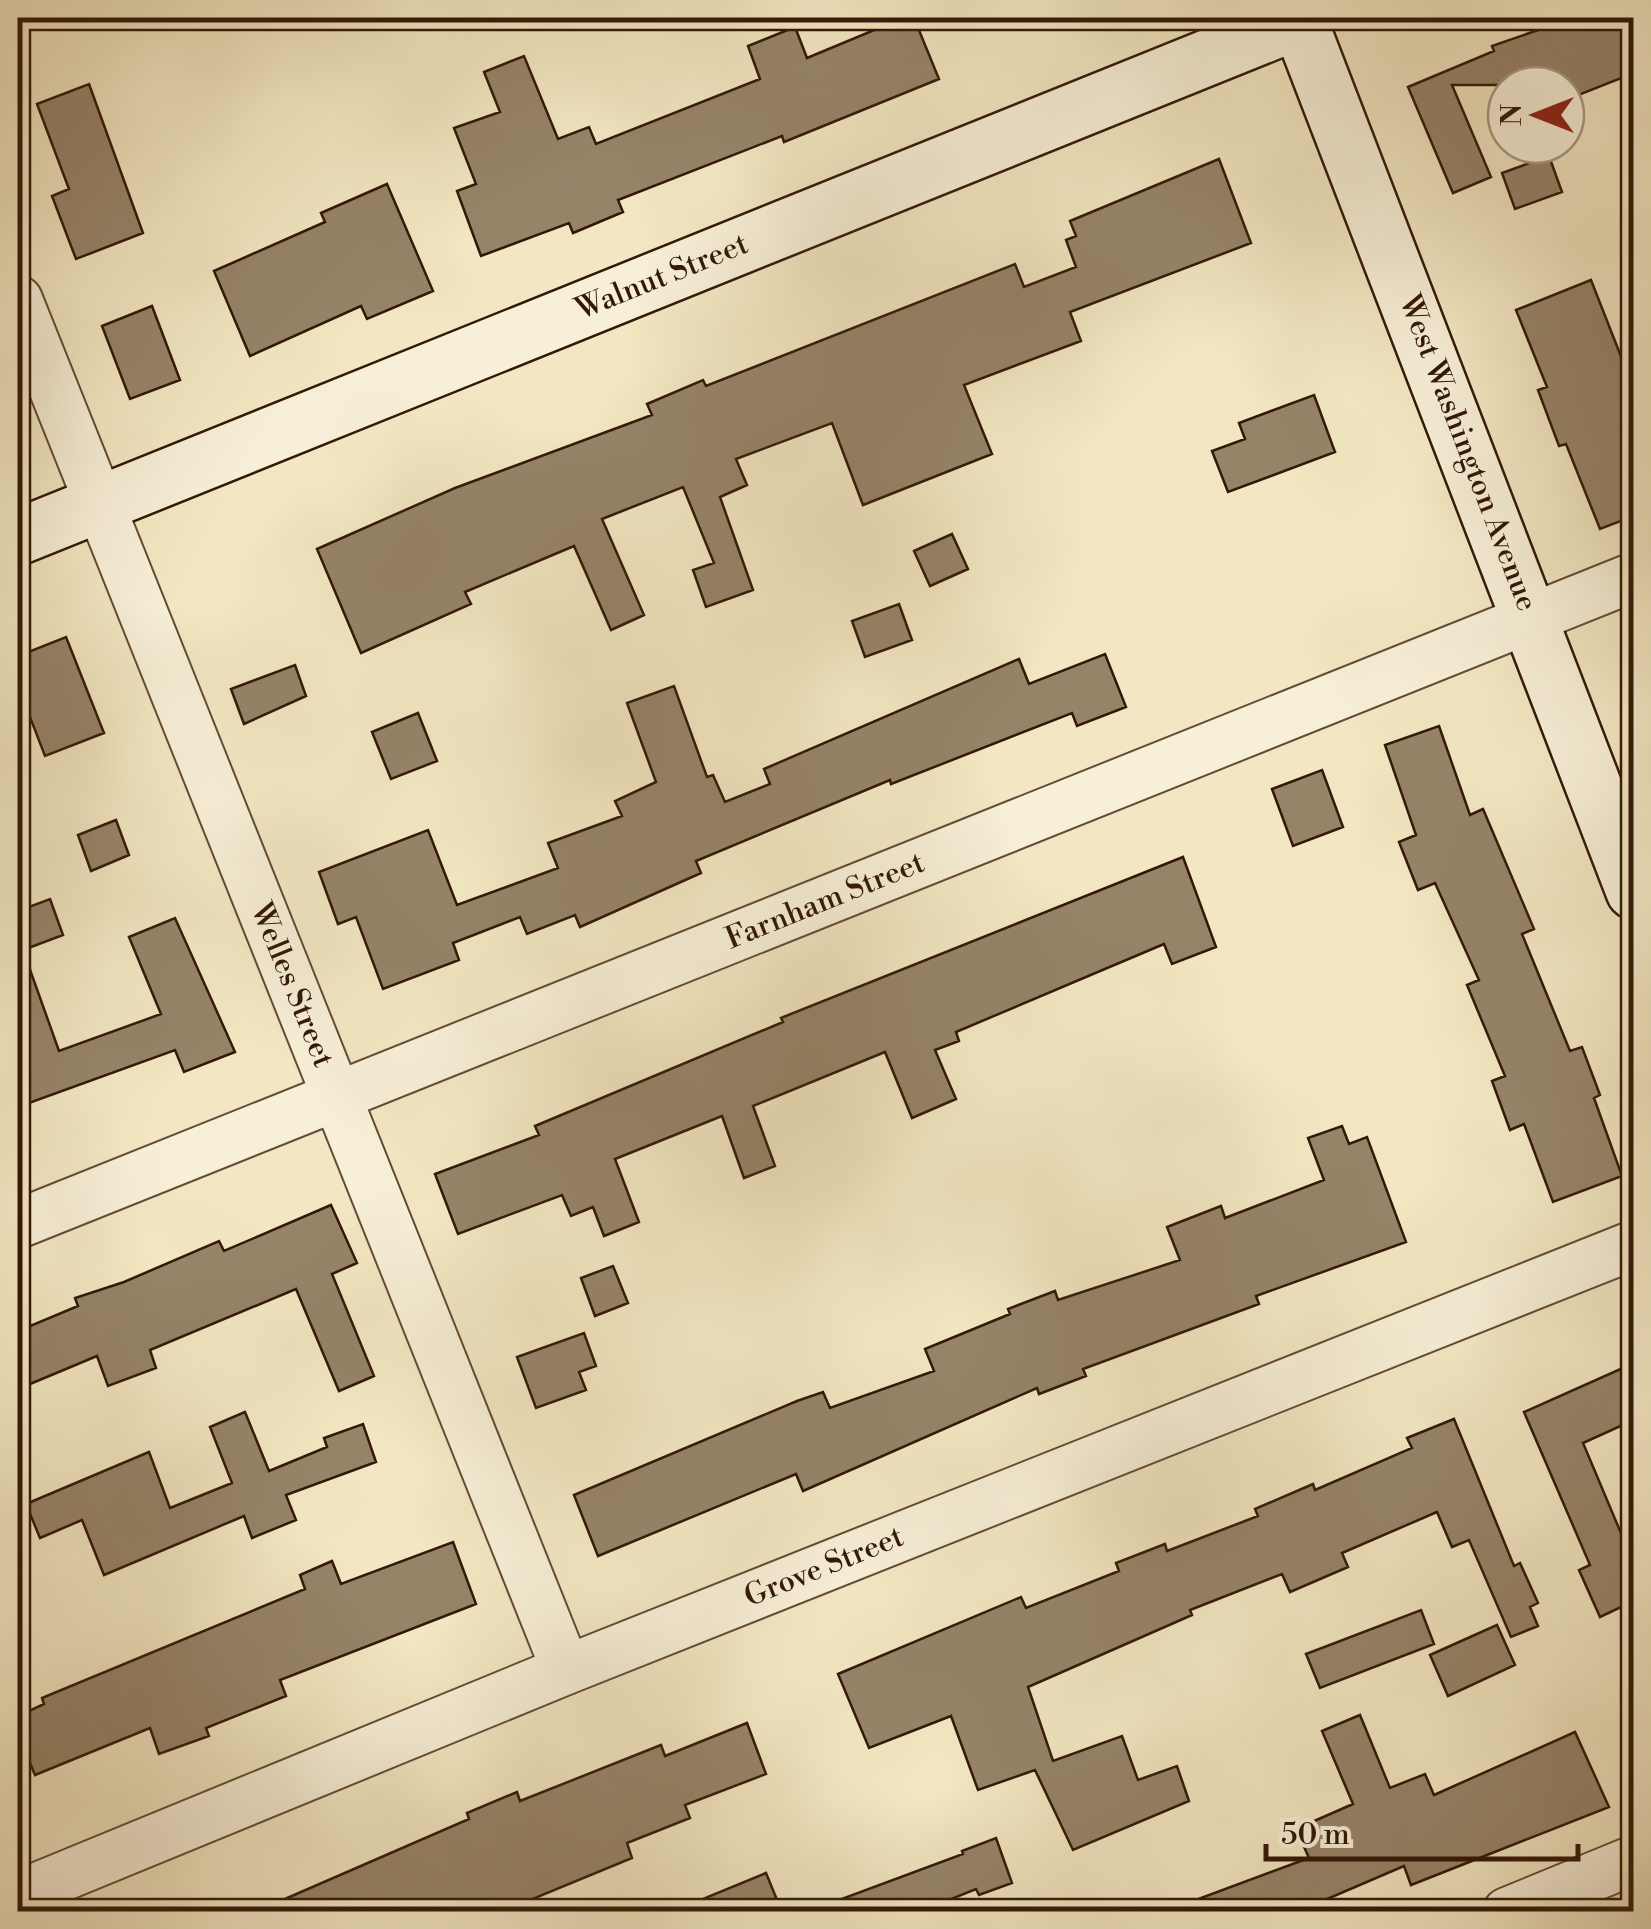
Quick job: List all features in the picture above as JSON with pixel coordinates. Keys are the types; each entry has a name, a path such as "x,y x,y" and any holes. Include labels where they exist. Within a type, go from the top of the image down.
{"street":[{"name":"Walnut Street","path":"18,537 1301,18"},
{"name":"West Washington Avenue","path":"1301,18 1634,891"},
{"name":"Welles Street","path":"18,300 566,1670"},
{"name":"Farnham Street","path":"18,1224 1634,577"},
{"name":"Grove Street","path":"18,1895 566,1670 1634,1245"},
{"path":"1507,1912 1634,1860"}],"building":[{"path":"903,18 914,18 939,79 784,142 782,136 618,200 623,212 573,233 569,223 481,256 457,191 476,184 454,128 500,112 484,72 524,56 558,139 589,127 596,144 760,79 748,46 795,27 807,58"},
{"path":"1573,18 1622,18 1634,45 1634,73 1586,92 1586,65 1486,65 1486,85 1452,85 1491,177 1453,193 1408,87 1494,51 1492,46"},
{"path":"89,84 143,233 76,259 52,196 69,189 37,104"},
{"path":"1219,159 1251,243 1070,312 1081,341 964,385 992,454 863,505 832,423 736,459 747,485 720,497 753,590 706,607 693,570 714,563 683,487 602,519 644,615 611,630 574,546 465,592 471,604 361,653 317,549 455,488 652,415 647,404 703,380 706,386 1015,264 1024,287 1076,267 1066,240 1076,236 1070,221"},
{"path":"1524,165 1552,165 1562,192 1515,209 1502,173"},
{"path":"387,184 433,291 367,319 361,306 250,356 214,271 325,222 321,213"},
{"path":"1591,280 1622,359 1634,354 1634,516 1600,529 1566,444 1559,446 1538,390 1547,387 1516,310"},
{"path":"152,306 180,380 130,399 102,326"},
{"path":"1314,395 1335,452 1228,492 1212,451 1245,439 1239,423"},
{"path":"952,534 968,569 930,586 914,551"},
{"path":"899,604 912,640 865,657 852,621"},
{"path":"66,637 104,733 45,756 18,686 18,656"},
{"path":"1105,654 1126,707 1077,726 1072,713 891,784 890,780 696,861 701,873 580,927 575,915 527,934 520,917 453,943 459,960 383,989 356,917 338,924 319,872 428,830 457,905 558,868 548,843 622,816 615,801 656,782 627,703 674,686 707,777 713,775 725,802 770,784 764,769 1019,659 1029,684"},
{"path":"295,665 306,696 244,724 231,689"},
{"path":"418,713 437,761 391,779 372,732"},
{"path":"1439,726 1470,815 1483,809 1534,929 1522,934 1570,1051 1582,1047 1600,1095 1594,1098 1622,1176 1553,1202 1524,1124 1510,1130 1492,1081 1505,1076 1467,985 1479,980 1435,883 1418,890 1399,842 1416,835 1385,745"},
{"path":"1322,770 1343,827 1293,846 1272,789"},
{"path":"116,820 129,855 91,871 78,835"},
{"path":"1183,857 1216,947 1172,964 1164,944 956,1032 959,1041 935,1050 956,1099 912,1118 885,1052 753,1106 775,1166 744,1178 722,1116 615,1159 639,1222 604,1236 593,1207 571,1216 562,1195 458,1234 435,1174 539,1135 535,1126 783,1022 781,1018"},
{"path":"50,899 63,935 23,950 59,1051 161,1014 129,937 175,918 235,1052 184,1072 175,1050 18,1107 18,911"},
{"path":"1342,1126 1349,1144 1367,1137 1406,1242 1256,1296 1259,1304 1083,1369 1086,1376 1039,1394 1037,1388 803,1491 796,1474 598,1556 574,1495 823,1392 830,1408 934,1371 925,1349 1010,1314 1008,1309 1055,1291 1058,1300 1180,1260 1167,1227 1221,1206 1225,1218 1324,1180 1308,1138"},
{"path":"331,1205 357,1263 332,1274 374,1376 339,1391 296,1289 150,1350 156,1368 108,1386 97,1356 18,1389 18,1331 78,1306 75,1298 124,1282 219,1241 224,1251"},
{"path":"613,1266 628,1303 595,1316 581,1278"},
{"path":"584,1333 596,1366 579,1372 586,1390 536,1408 517,1357"},
{"path":"1634,1363 1634,1420 1583,1443 1634,1564 1634,1601 1600,1617 1579,1570 1590,1565 1524,1412"},
{"path":"245,1412 269,1471 327,1447 324,1438 363,1424 376,1462 286,1495 296,1520 252,1538 244,1516 104,1575 82,1520 40,1538 26,1504 149,1452 170,1508 232,1483 210,1427"},
{"path":"1454,1419 1514,1566 1520,1563 1538,1603 1530,1607 1538,1626 1511,1637 1469,1540 1452,1547 1437,1512 1342,1553 1348,1567 1290,1592 1282,1574 1190,1610 1192,1615 1028,1687 1053,1761 1122,1736 1138,1780 1177,1766 1189,1801 1073,1850 1035,1770 978,1790 951,1716 869,1748 838,1674 1021,1597 1026,1608 1119,1571 1116,1563 1165,1544 1167,1551 1258,1516 1255,1509 1313,1484 1315,1490 1412,1448 1407,1438"},
{"path":"453,1542 476,1604 280,1680 286,1696 206,1728 209,1736 159,1754 150,1728 35,1775 18,1734 18,1716 44,1704 42,1698 305,1589 300,1575 332,1561 341,1584"},
{"path":"1421,1610 1434,1644 1320,1688 1306,1654"},
{"path":"1497,1625 1515,1665 1448,1696 1430,1655"},
{"path":"1360,1715 1390,1788 1425,1774 1434,1795 1575,1732 1609,1807 1411,1885 1404,1866 1297,1912 1175,1912 1174,1908 1309,1858 1296,1829 1353,1804 1322,1731"},
{"path":"747,1723 766,1774 685,1805 690,1818 627,1843 632,1858 501,1912 255,1912 469,1819 467,1813 517,1792 520,1801 661,1745 665,1756"},
{"path":"996,1838 1012,1883 979,1895 976,1889 919,1912 821,1912 820,1907"},
{"path":"766,1873 782,1912 676,1912 676,1910"}]}
